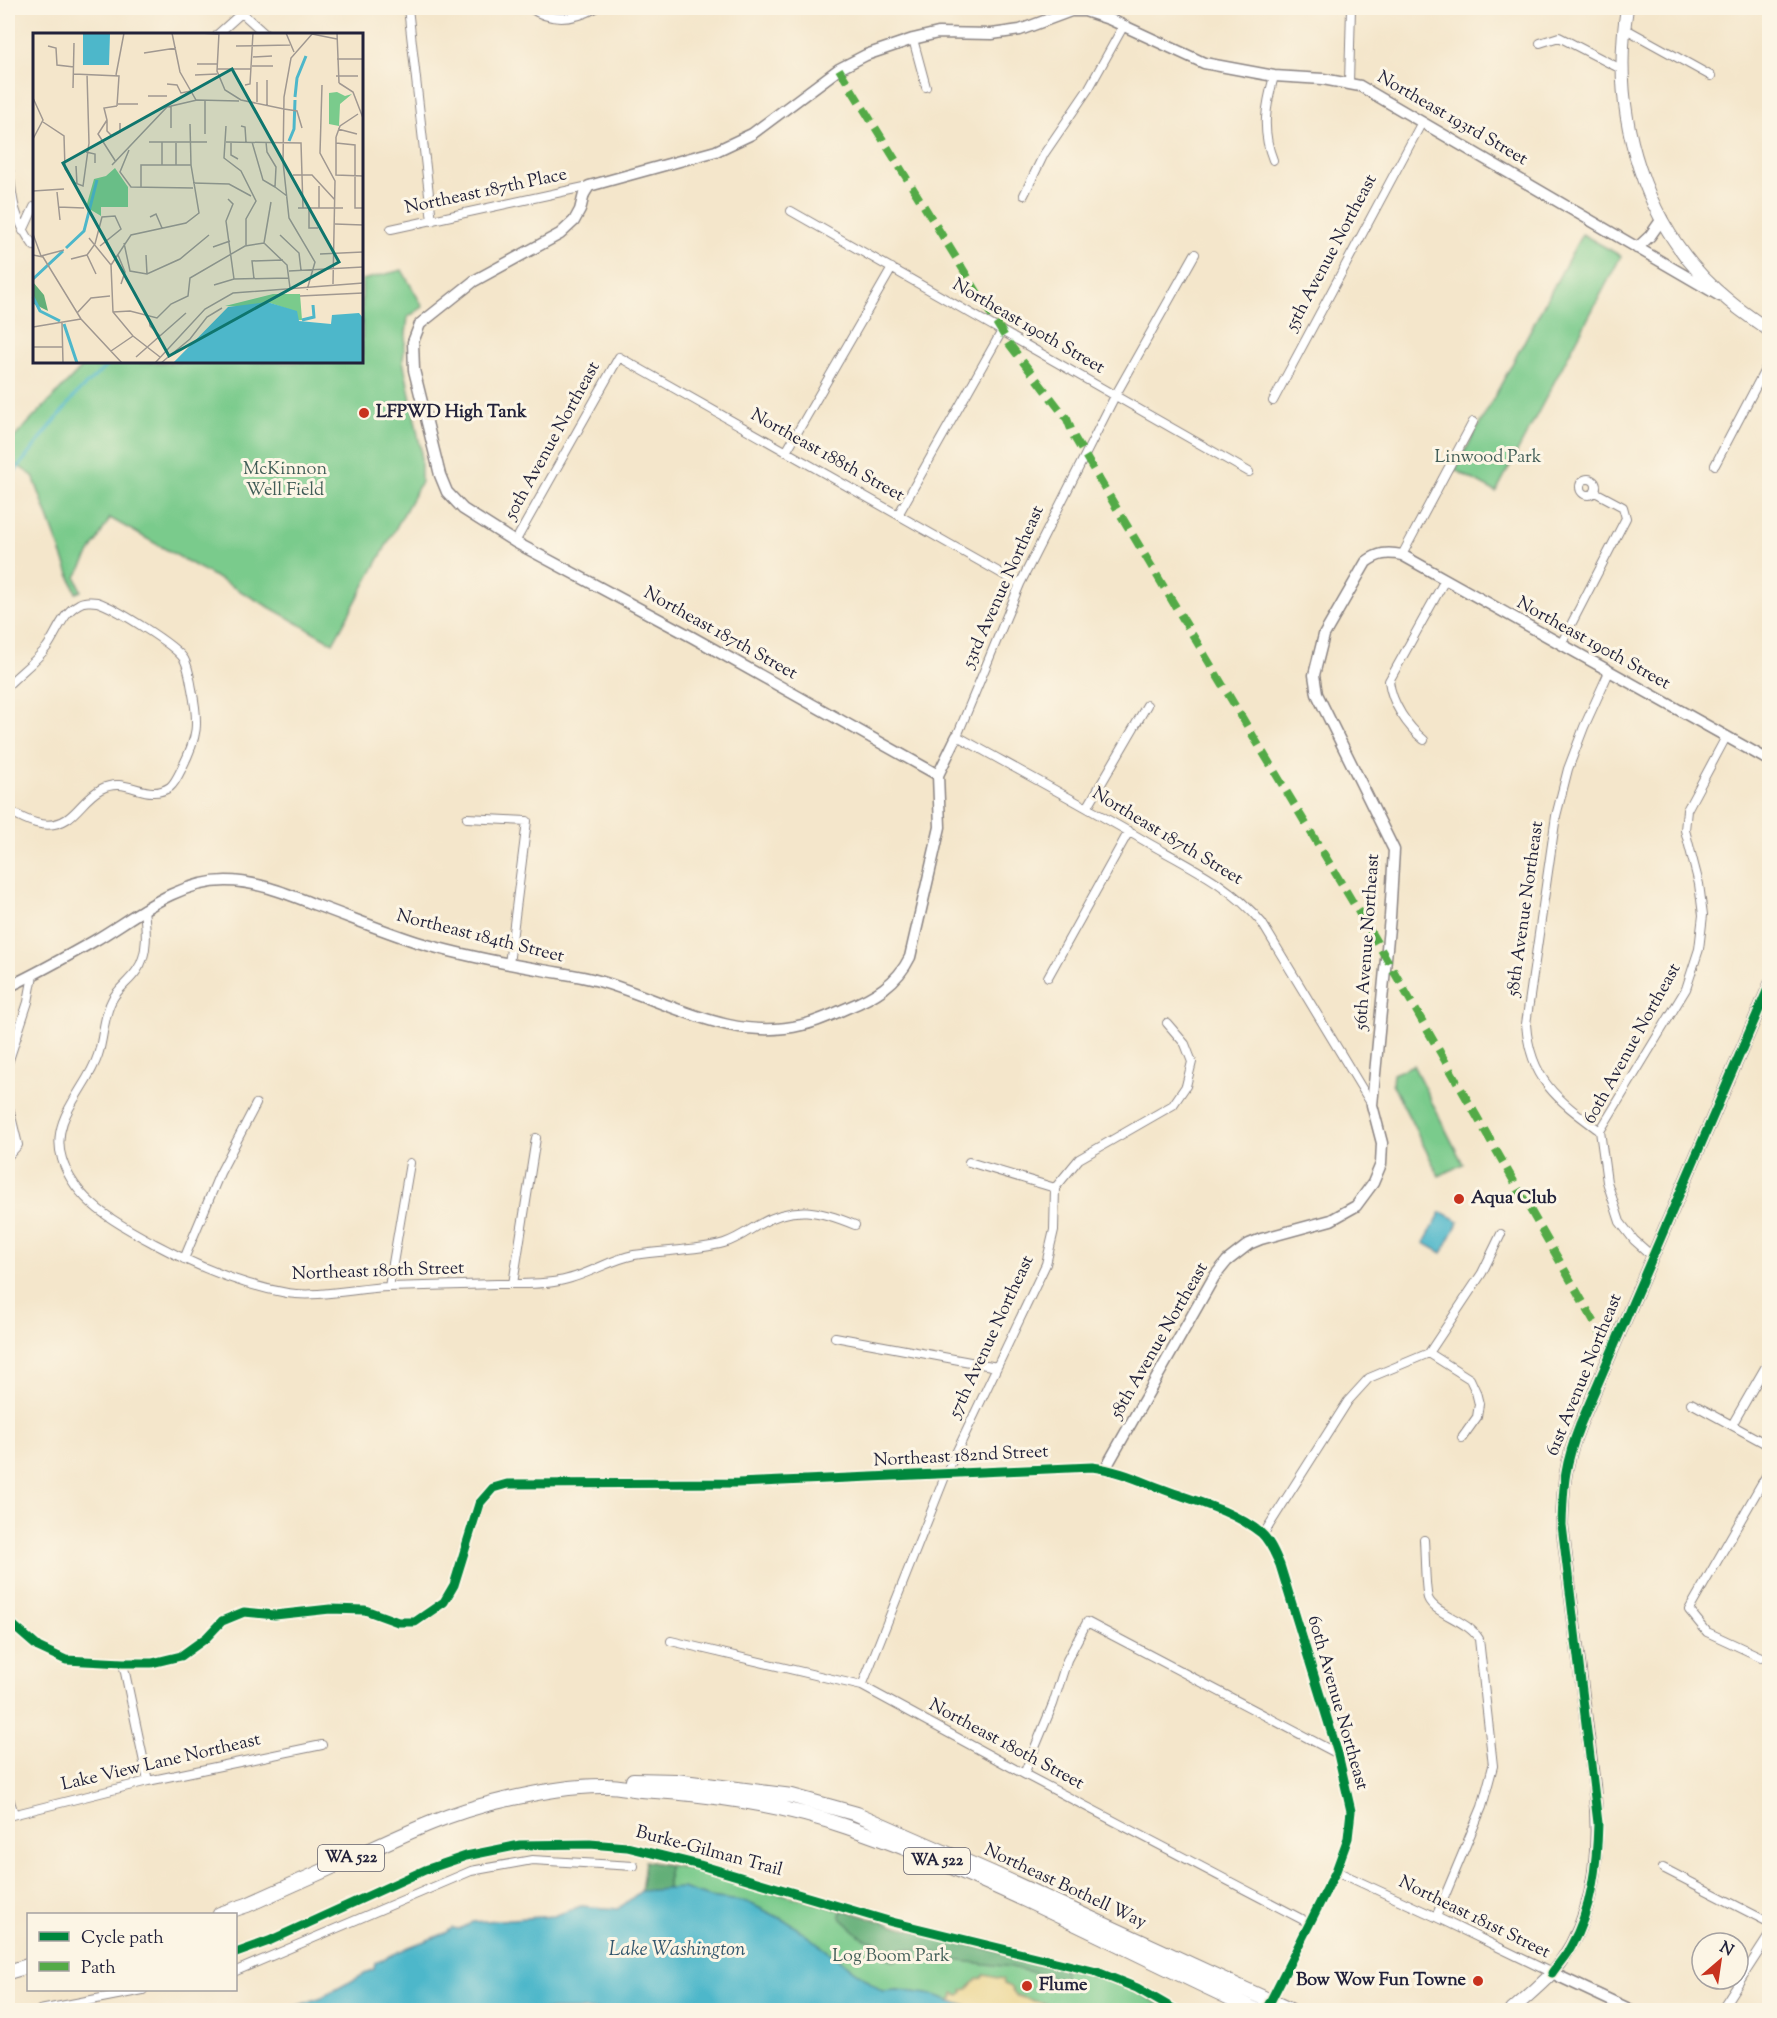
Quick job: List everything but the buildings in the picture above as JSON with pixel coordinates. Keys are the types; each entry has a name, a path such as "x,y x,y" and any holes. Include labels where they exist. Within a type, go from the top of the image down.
{"main road":[{"path":"1627,8 1622,69 1625,112 1634,154 1662,219 1695,267 1728,301"},
{"name":"Northeast 193rd Street","path":"1728,301 1770,331"},
{"name":"61st Avenue Northeast","path":"1512,2010 1552,1973 1571,1947 1586,1914 1597,1847 1598,1823 1562,1525 1562,1489 1565,1467 1580,1425 1770,984"},
{"name":"Northeast Bothell Way","path":"608,1786 631,1780 676,1781 792,1796 856,1814 994,1874 1268,2006 1290,2010"},
{"name":"Northeast Bothell Way","path":"223,1913 247,1905 426,1824 483,1806 564,1789 608,1786 733,1799 784,1809 845,1826 988,1883 1256,2010"},
{"path":"8,1972 27,1966"}],"street":[{"path":"408,8 432,221"},
{"path":"530,8 539,14 562,19 581,16 596,8"},
{"path":"1349,83 1351,8"},
{"name":"Northeast 193rd Street","path":"589,186 716,151 752,134 839,69 866,56 913,39 938,33 1004,33 1020,30 1071,9 1096,14 1124,25 1204,63 1274,76 1349,83 1374,93 1728,301"},
{"path":"219,33 244,10 264,33"},
{"path":"1024,195 1044,154 1089,88 1124,25"},
{"path":"1624,27 1711,76"},
{"path":"1540,43 1559,37 1622,69"},
{"path":"913,39 926,87"},
{"path":"1272,160 1266,144 1265,110 1274,76"},
{"name":"55th Avenue Northeast","path":"1273,401 1422,122"},
{"path":"8,160 14,210 23,231 33,245"},
{"name":"Northeast 187th Place","path":"391,229 589,186"},
{"name":"Northeast 187th Street","path":"589,186 574,221 560,234 474,281 420,324 413,342 414,370 440,475 447,492 463,509 515,542 692,637 938,775"},
{"path":"23,231 33,209"},
{"name":"Northeast 190th Street","path":"791,211 1249,472"},
{"path":"1637,248 1650,236 1662,219"},
{"name":"53rd Avenue Northeast","path":"910,957 940,827 938,775 957,736 1020,584 1115,396 1196,254"},
{"path":"786,452 892,268"},
{"path":"898,515 1002,331"},
{"name":"50th Avenue Northeast","path":"515,542 619,357"},
{"name":"Northeast 188th Street","path":"619,357 1020,584"},
{"path":"1715,465 1770,360"},
{"path":"1402,555 1473,422"},
{"path":"1561,644 1626,518 1623,507 1595,492"},
{"name":"56th Avenue Northeast","path":"1372,1105 1394,850 1317,694 1314,675 1324,635 1366,561 1377,554 1402,555"},
{"name":"Northeast 190th Street","path":"1402,555 1770,761"},
{"path":"1424,740 1410,729 1391,693 1389,681 1445,580"},
{"path":"8,685 46,648 70,611 81,602 95,602 108,607 174,647 183,657 189,670 198,722 192,746 172,786 156,793 125,784 111,785 93,795 67,819 51,825 36,824 8,810"},
{"name":"58th Avenue Northeast","path":"1600,1131 1561,1101 1544,1081 1533,1063 1526,1024 1556,816 1568,769 1584,727 1610,672"},
{"path":"1087,808 1147,705"},
{"name":"Northeast 187th Street","path":"957,736 1129,831 1228,889 1246,904 1262,923 1372,1105"},
{"name":"60th Avenue Northeast","path":"1652,1256 1634,1240 1620,1222 1607,1182 1600,1131 1693,973 1699,949 1703,915 1699,885 1685,830 1685,819 1687,810 1726,737"},
{"path":"466,818 527,821 509,964"},
{"path":"1048,977 1129,831"},
{"name":"Northeast 184th Street","path":"8,987 96,940 165,897 201,884 226,881 246,883 303,900 420,943 509,964 596,980 633,991 696,1017 747,1029 768,1030 801,1026 871,998 893,982 910,957"},
{"name":"Northeast 180th Street","path":"144,909 146,926 143,957 138,970 122,985 111,1002 94,1068 69,1106 63,1123 60,1142 61,1157 70,1178 101,1212 119,1225 184,1259 247,1283 290,1294 389,1287 513,1284 560,1281 630,1256 725,1243 767,1220 793,1211 818,1211 855,1225"},
{"path":"8,1063 28,1002 33,975"},
{"path":"969,1162 1055,1188 1079,1159 1173,1105 1186,1086 1192,1062 1185,1044 1167,1023"},
{"path":"8,1104 18,1145 8,1156"},
{"path":"184,1259 220,1173 256,1104"},
{"name":"58th Avenue Northeast","path":"1105,1468 1214,1277 1227,1262 1239,1250 1261,1239 1331,1220 1362,1200 1381,1164 1382,1143 1372,1105"},
{"path":"513,1284 536,1138"},
{"path":"389,1287 410,1163"},
{"name":"57th Avenue Northeast","path":"862,1686 946,1474 1046,1264 1054,1230 1055,1188"},
{"path":"1263,1535 1348,1401 1369,1378 1429,1353 1482,1272 1501,1234"},
{"path":"835,1337 997,1367"},
{"path":"1429,1353 1470,1379 1476,1392 1479,1404 1477,1417 1461,1438"},
{"path":"1732,1425 1770,1359"},
{"path":"1691,1403 1770,1446"},
{"name":"Northeast 182nd Street","path":"8,1623 38,1647 66,1660 152,1663 181,1656 207,1638 222,1621 244,1612 275,1615 330,1609 364,1611 398,1622 415,1622 444,1602 454,1586 478,1504 493,1488 507,1484 738,1483 1092,1467 1105,1468 1222,1511 1246,1522 1263,1535"},
{"path":"1761,1657 1707,1632 1689,1610 1770,1469"},
{"name":"60th Avenue Northeast","path":"1263,1535 1280,1565 1338,1754 1351,1811 1348,1838 1336,1871 1268,2006"},
{"path":"1424,1540 1428,1598 1435,1606 1474,1630 1479,1639 1493,1766 1482,1808 1436,1917"},
{"path":"1024,1774 1053,1704 1067,1660 1087,1622 1338,1754"},
{"name":"Northeast 180th Street","path":"671,1641 862,1686 1024,1774 1309,1923"},
{"path":"123,1663 148,1781"},
{"name":"Lake View Lane Northeast","path":"11,1815 148,1781 322,1745"},
{"path":"8,1795 11,1815"},
{"path":"237,1971 471,1871 532,1860 634,1866"},
{"path":"1663,1868 1770,1923"},
{"name":"Northeast 181st Street","path":"1336,1871 1631,2010"},
{"path":"1721,2010 1770,1934"},
{"path":"40,2010 133,1991"}],"green space":[{"name":"Linwood Park","path":"1582,234 1621,256 1496,492 1455,470"},
{"name":"McKinnon Well Field","path":"402,270 423,307 408,317 403,360 421,450 421,482 333,643 110,518 76,577 81,591 76,593 33,476 8,459 8,444 86,363 363,363 363,280"},
{"path":"1413,1065 1463,1164 1439,1176 1392,1083 1393,1074"},
{"path":"645,1861 668,1865 668,1890 641,1891"},
{"name":"Log Boom Park","path":"668,1865 698,1870 928,1935 1103,1977 1133,1989 1169,2010 977,2010 934,1995 898,1990 882,1991 788,1922 747,1902 709,1897 682,1888 668,1890"},
{"path":"844,1910 928,1935 1060,1966 1065,1972 1064,1981 1059,1982 1043,1975 1011,1967 953,1960 934,1952 902,1948 897,1960 892,1961 880,1954 880,1943 864,1939 842,1919 840,1914"}],"sand":[{"path":"984,1975 1003,1979 1004,1984 1010,1987 1016,1995 1045,2003 1035,2010 977,2010 949,2001 953,1998 954,1993 959,1995 963,1992 962,1990 968,1989"}],"water":[{"path":"1441,1212 1459,1221 1442,1253 1424,1243"},
{"name":"Lake Washington","path":"682,1888 709,1897 747,1902 788,1922 882,1991 898,1990 934,1995 977,2010 296,2010 297,2006 322,1997 374,1969 375,1963 446,1933 452,1928 459,1929 472,1922 554,1916 581,1906 618,1909 641,1891"}],"waterway":[{"path":"8,480 77,393 110,363"}],"marked path":[{"path":"839,69 1010,345 1067,419 1074,437 1385,956 1611,1351"}],"cycle path":[{"path":"1552,1973 1569,1950 1589,1902 1595,1870 1598,1823 1562,1525 1564,1485 1568,1463 1580,1425 1770,984"},
{"path":"8,1621 38,1647 66,1660 123,1663 152,1663 181,1656 206,1638 222,1621 244,1612 275,1615 330,1609 365,1610 398,1622 415,1622 444,1602 454,1585 479,1504 493,1488 507,1484 738,1483 1092,1467 1121,1474 1228,1513 1251,1526 1267,1540 1280,1565 1338,1754 1351,1811 1348,1838 1336,1871 1266,2010"},
{"name":"Burke-Gilman Trail","path":"237,1953 269,1941 425,1870 466,1856 520,1845 590,1844 627,1847 700,1865 892,1922 1097,1972 1137,1988 1175,2010"}],"place":[{"name":"LFPWD High Tank","path":"364,413"},
{"name":"Aqua Club","path":"1459,1199"},
{"name":"Bow Wow Fun Towne","path":"1478,1981"},
{"name":"Flume","path":"1027,1986"}]}
